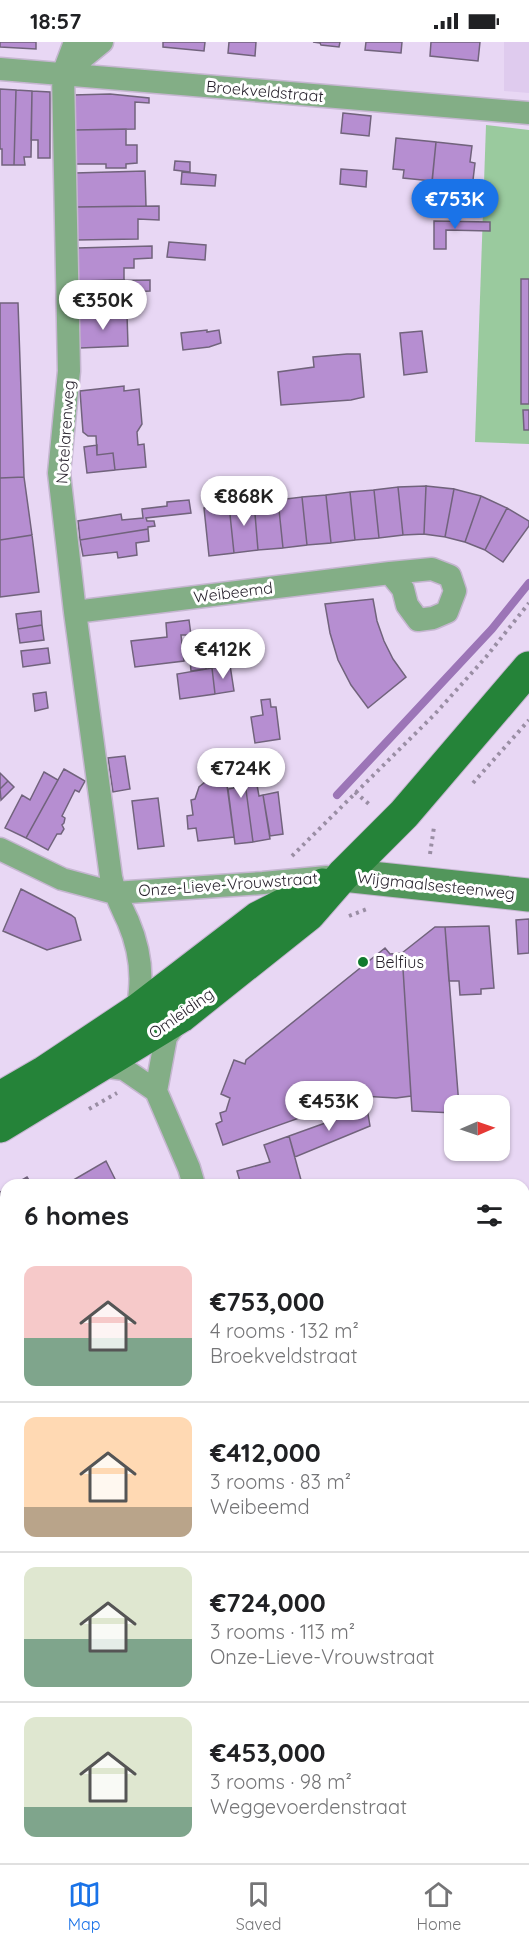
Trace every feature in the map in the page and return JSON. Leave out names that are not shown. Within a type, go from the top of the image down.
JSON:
[{"type":"main road","name":"Omleiding","points":[[0,1126],[181,1016],[309,914],[343,875],[404,814],[529,668]]},
{"type":"main road","name":"Omleiding","points":[[0,1098],[45,1072],[138,1010],[258,918],[343,875]]},
{"type":"street","name":"Notelarenweg","points":[[75,42],[63,74],[69,371],[59,473],[75,612],[114,892]]},
{"type":"street","points":[[63,74],[102,42]]},
{"type":"street","name":"Broekveldstraat","points":[[0,69],[529,113]]},
{"type":"street","name":"Weibeemd","points":[[75,612],[390,573]]},
{"type":"street","name":"Onze-Lieve-Vrouwstraat","points":[[0,849],[62,879],[114,892],[263,883],[343,875]]},
{"type":"street","name":"Wijgmaalsesteenweg","points":[[343,875],[529,895]]},
{"type":"street","name":"Onze-Lieve-Vrouwstraat","points":[[102,1066],[138,1010],[141,984],[139,957],[129,924],[114,892]]},
{"type":"street","points":[[156,1091],[166,1037],[181,1016]]},
{"type":"street","points":[[102,1066],[124,1069],[156,1091],[192,1179]]},
{"type":"path","points":[[290,857],[434,715],[486,657],[529,603]]},
{"type":"path","points":[[472,785],[529,720]]},
{"type":"path","points":[[423,885],[433,842],[433,829],[440,820]]},
{"type":"shaded area","points":[[504,42],[529,42],[529,93],[504,91]]},
{"type":"green space","points":[[486,125],[529,130],[529,444],[475,442]]},
{"type":"building","points":[[0,42],[36,42],[36,49],[0,47]]},
{"type":"building","points":[[163,42],[205,42],[204,51],[163,47]]},
{"type":"building","points":[[229,42],[256,42],[255,56],[228,53]]},
{"type":"building","points":[[313,42],[340,42],[339,47]]},
{"type":"building","points":[[366,42],[402,42],[401,53],[365,50]]},
{"type":"building","points":[[431,42],[480,42],[478,61],[430,56]]},
{"type":"building","points":[[0,89],[16,90],[14,165],[2,165]]},
{"type":"building","points":[[16,90],[32,91],[31,157],[24,157],[25,165],[14,165]]},
{"type":"building","points":[[32,91],[50,92],[50,158],[38,158],[38,140],[31,140]]},
{"type":"building","points":[[110,94],[149,98],[149,103],[135,102],[135,129],[75,130],[73,95]]},
{"type":"building","points":[[343,113],[371,116],[369,136],[341,133]]},
{"type":"building","points":[[126,129],[126,145],[137,145],[137,163],[126,164],[126,168],[106,168],[106,164],[75,164],[75,130]]},
{"type":"building","points":[[396,138],[436,142],[432,181],[403,178],[404,170],[393,169]]},
{"type":"building","points":[[436,142],[472,146],[470,162],[475,163],[473,180],[468,180],[467,186],[432,183]]},
{"type":"building","points":[[175,161],[190,162],[190,172],[174,170]]},
{"type":"building","points":[[341,169],[367,171],[366,187],[340,184]]},
{"type":"building","points":[[145,171],[146,206],[76,207],[75,173]]},
{"type":"building","points":[[182,172],[216,175],[215,186],[181,184]]},
{"type":"building","points":[[159,206],[159,220],[138,219],[138,239],[77,240],[76,207]]},
{"type":"building","points":[[434,221],[490,222],[490,231],[446,230],[446,249],[434,249]]},
{"type":"building","points":[[169,242],[206,245],[205,260],[167,257]]},
{"type":"building","points":[[152,246],[152,258],[134,259],[134,268],[124,268],[124,280],[78,281],[77,248]]},
{"type":"building","points":[[521,279],[529,279],[529,404],[521,404]]},
{"type":"building","points":[[150,280],[150,291],[126,292],[127,314],[79,316],[78,281]]},
{"type":"building","points":[[0,303],[18,303],[24,477],[0,478]]},
{"type":"building","points":[[127,314],[128,346],[80,348],[79,316]]},
{"type":"building","points":[[207,330],[207,332],[219,330],[221,343],[183,350],[181,333]]},
{"type":"building","points":[[422,331],[427,372],[404,375],[400,333]]},
{"type":"building","points":[[360,354],[364,397],[281,405],[278,372],[314,367],[313,357]]},
{"type":"building","points":[[124,386],[124,391],[139,389],[142,424],[137,432],[138,445],[144,444],[146,467],[115,470],[113,453],[97,455],[96,436],[88,436],[83,432],[80,391]]},
{"type":"building","points":[[523,410],[529,410],[529,430],[524,430]]},
{"type":"building","points":[[97,445],[97,455],[113,453],[115,470],[87,473],[84,447]]},
{"type":"building","points":[[24,477],[32,535],[0,540],[0,478]]},
{"type":"building","points":[[426,486],[424,534],[403,535],[398,487]]},
{"type":"building","points":[[426,486],[454,489],[445,537],[424,534]]},
{"type":"building","points":[[398,487],[403,535],[379,538],[374,490]]},
{"type":"building","points":[[454,489],[481,496],[465,542],[445,537]]},
{"type":"building","points":[[374,490],[379,538],[355,540],[350,492]]},
{"type":"building","points":[[350,492],[355,540],[331,543],[326,495]]},
{"type":"building","points":[[326,495],[331,543],[307,545],[302,497]]},
{"type":"building","points":[[481,496],[507,508],[485,550],[465,542]]},
{"type":"building","points":[[302,497],[307,545],[283,548],[278,500]]},
{"type":"building","points":[[189,500],[191,513],[146,518],[147,521],[154,521],[155,526],[148,527],[148,529],[80,540],[78,521],[121,514],[122,520],[143,518],[142,509],[167,506],[167,502]]},
{"type":"building","points":[[278,500],[283,548],[258,550],[254,502]]},
{"type":"building","points":[[254,502],[258,550],[234,553],[229,505]]},
{"type":"building","points":[[229,505],[234,553],[209,556],[204,508]]},
{"type":"building","points":[[507,508],[529,521],[529,526],[503,562],[485,550]]},
{"type":"building","points":[[148,529],[149,541],[136,543],[137,555],[118,558],[117,552],[83,556],[80,540]]},
{"type":"building","points":[[32,535],[39,592],[0,597],[0,540]]},
{"type":"building","points":[[373,599],[384,641],[406,677],[368,708],[351,685],[338,660],[325,604]]},
{"type":"building","points":[[41,611],[42,625],[18,629],[16,614]]},
{"type":"building","points":[[189,620],[191,635],[181,635],[184,661],[135,667],[131,641],[167,637],[166,623]]},
{"type":"building","points":[[42,625],[44,640],[20,643],[18,629]]},
{"type":"building","points":[[48,648],[50,663],[23,667],[21,651]]},
{"type":"building","points":[[204,657],[206,669],[191,671],[190,660]]},
{"type":"building","points":[[230,665],[234,691],[215,694],[212,668]]},
{"type":"building","points":[[212,668],[215,694],[180,699],[177,674]]},
{"type":"building","points":[[46,692],[48,708],[35,711],[33,694]]},
{"type":"building","points":[[270,699],[271,707],[276,707],[280,739],[255,743],[251,717],[263,715],[261,700]]},
{"type":"building","points":[[125,756],[130,789],[113,792],[108,758]]},
{"type":"building","points":[[253,757],[255,774],[244,775],[253,842],[235,844],[228,789],[234,788],[229,759]]},
{"type":"building","points":[[64,769],[85,781],[79,792],[75,790],[62,816],[65,818],[62,825],[64,829],[61,834],[57,834],[48,850],[26,838]]},
{"type":"building","points":[[225,771],[234,837],[198,841],[196,828],[188,829],[187,816],[193,815],[191,800],[195,799],[199,787],[205,782],[215,781],[215,773]]},
{"type":"building","points":[[44,772],[58,780],[26,838],[5,828],[22,795],[30,800]]},
{"type":"building","points":[[0,773],[8,781],[0,789]]},
{"type":"building","points":[[255,774],[259,796],[263,795],[270,839],[253,842],[244,775]]},
{"type":"building","points":[[8,781],[14,787],[1,800],[0,789]]},
{"type":"building","points":[[278,792],[283,834],[270,836],[263,795]]},
{"type":"building","points":[[158,798],[164,846],[138,849],[132,801]]},
{"type":"building","points":[[21,889],[75,918],[81,940],[47,950],[3,931]]},
{"type":"building","points":[[529,919],[529,953],[518,954],[516,920]]},
{"type":"building","points":[[489,926],[494,988],[481,989],[481,994],[460,995],[459,981],[449,981],[445,927]]},
{"type":"building","points":[[435,927],[445,927],[458,1095],[444,1095],[444,1113],[412,1111],[402,953]]},
{"type":"building","points":[[385,948],[390,954],[402,953],[411,1096],[396,1098],[361,1096],[223,1145],[216,1124],[222,1121],[220,1113],[226,1111],[230,1098],[221,1094],[234,1060],[245,1064],[246,1060]]},
{"type":"building","points":[[367,1108],[370,1126],[295,1157],[289,1136]]},
{"type":"building","points":[[289,1136],[301,1179],[239,1179],[237,1171],[270,1162],[264,1145]]},
{"type":"building","points":[[106,1161],[115,1179],[75,1179]]},
{"type":"waterway","points":[[337,795],[492,629],[529,583]]},
{"type":"place","name":"Belfius","points":[[363,962]]}]
